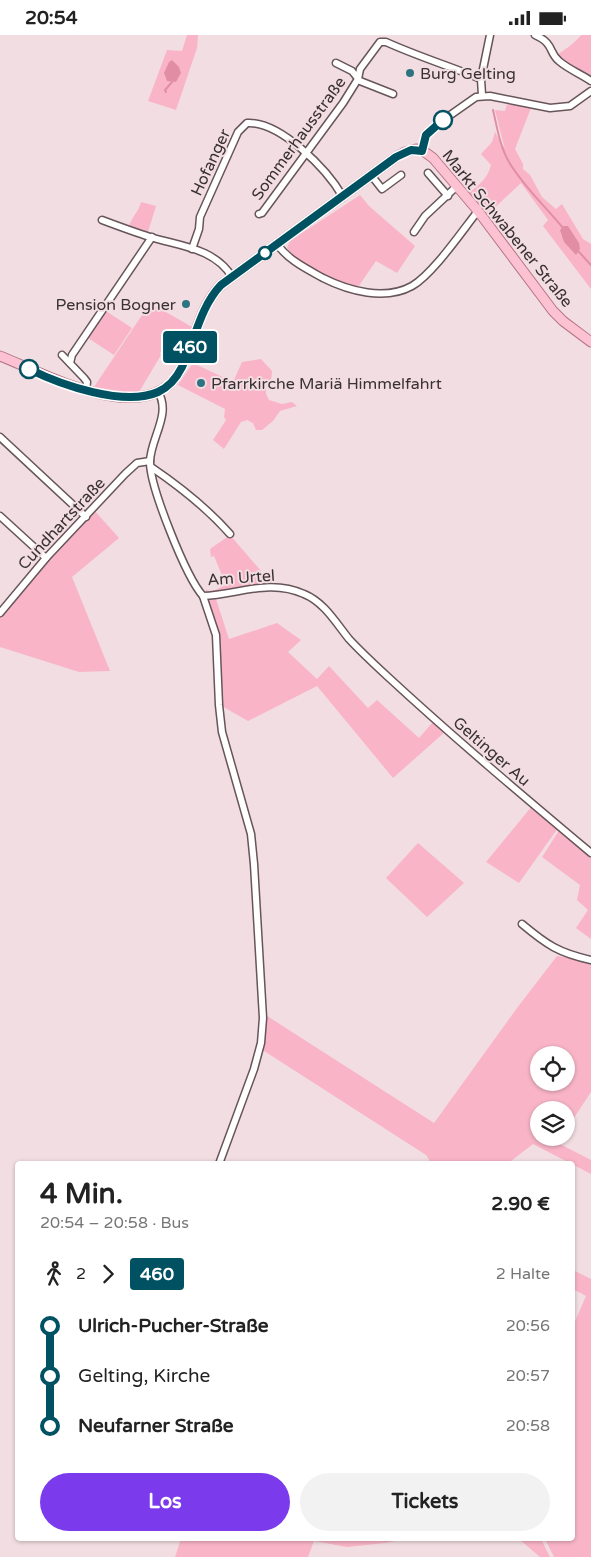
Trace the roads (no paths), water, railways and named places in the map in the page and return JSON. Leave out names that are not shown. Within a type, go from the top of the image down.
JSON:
[{"type":"main road","name":"Markt Schwabener Straße","points":[[0,356],[53,379],[86,390],[128,397],[144,396],[158,392],[178,375],[208,303],[217,289],[372,175],[405,152],[416,149],[434,158],[478,211],[553,311],[591,342]]},
{"type":"street","points":[[482,95],[481,79],[490,35]]},
{"type":"street","points":[[535,35],[550,44],[555,56],[560,61],[591,81]]},
{"type":"street","name":"Sommerhausstraße","points":[[259,214],[262,213],[306,154],[358,79],[360,69],[380,42],[386,41],[481,79]]},
{"type":"street","points":[[336,63],[352,71],[358,79],[394,94]]},
{"type":"street","points":[[422,151],[426,135],[470,100],[482,95],[550,108],[570,106],[591,91]]},
{"type":"street","name":"Hofanger","points":[[192,249],[199,229],[200,217],[233,143],[242,126],[247,123],[279,131],[325,172],[343,197]]},
{"type":"street","points":[[428,173],[448,196]]},
{"type":"street","points":[[372,175],[382,189],[401,175]]},
{"type":"street","points":[[414,232],[425,216],[457,186]]},
{"type":"street","points":[[277,244],[284,253],[298,263],[330,281],[352,290],[367,293],[390,293],[404,290],[420,280],[478,211]]},
{"type":"street","points":[[102,220],[152,237],[172,241],[213,257],[226,266],[232,277]]},
{"type":"street","points":[[70,363],[72,355],[152,237]]},
{"type":"street","points":[[62,355],[87,382],[86,390]]},
{"type":"street","name":"Am Urtel","points":[[158,392],[163,403],[150,464],[156,492],[166,522],[203,596],[263,587],[287,588],[302,593],[321,606],[377,667]]},
{"type":"street","points":[[0,437],[86,517]]},
{"type":"street","name":"Cundhartstraße","points":[[0,613],[46,558],[137,463],[150,464]]},
{"type":"street","points":[[150,464],[203,507],[230,534]]},
{"type":"street","points":[[0,516],[46,558]]},
{"type":"street","points":[[203,596],[216,635],[222,732],[251,834],[263,1018],[261,1043],[254,1069],[221,1161]]},
{"type":"street","points":[[0,601],[8,604]]},
{"type":"street","name":"Geltinger Au","points":[[377,667],[512,787],[591,853]]},
{"type":"street","points":[[522,925],[558,951],[591,959]]},
{"type":"waterway","points":[[166,92],[165,90],[172,82]]},
{"type":"waterway","points":[[493,110],[501,143],[509,162],[527,188],[563,228]]},
{"type":"waterway","points":[[579,252],[591,265]]},
{"type":"place","name":"Burg Gelting","points":[[410,73]]},
{"type":"place","name":"Pension Bogner","points":[[186,304]]},
{"type":"place","name":"Pfarrkirche Mariä Himmelfahrt","points":[[201,383]]}]
